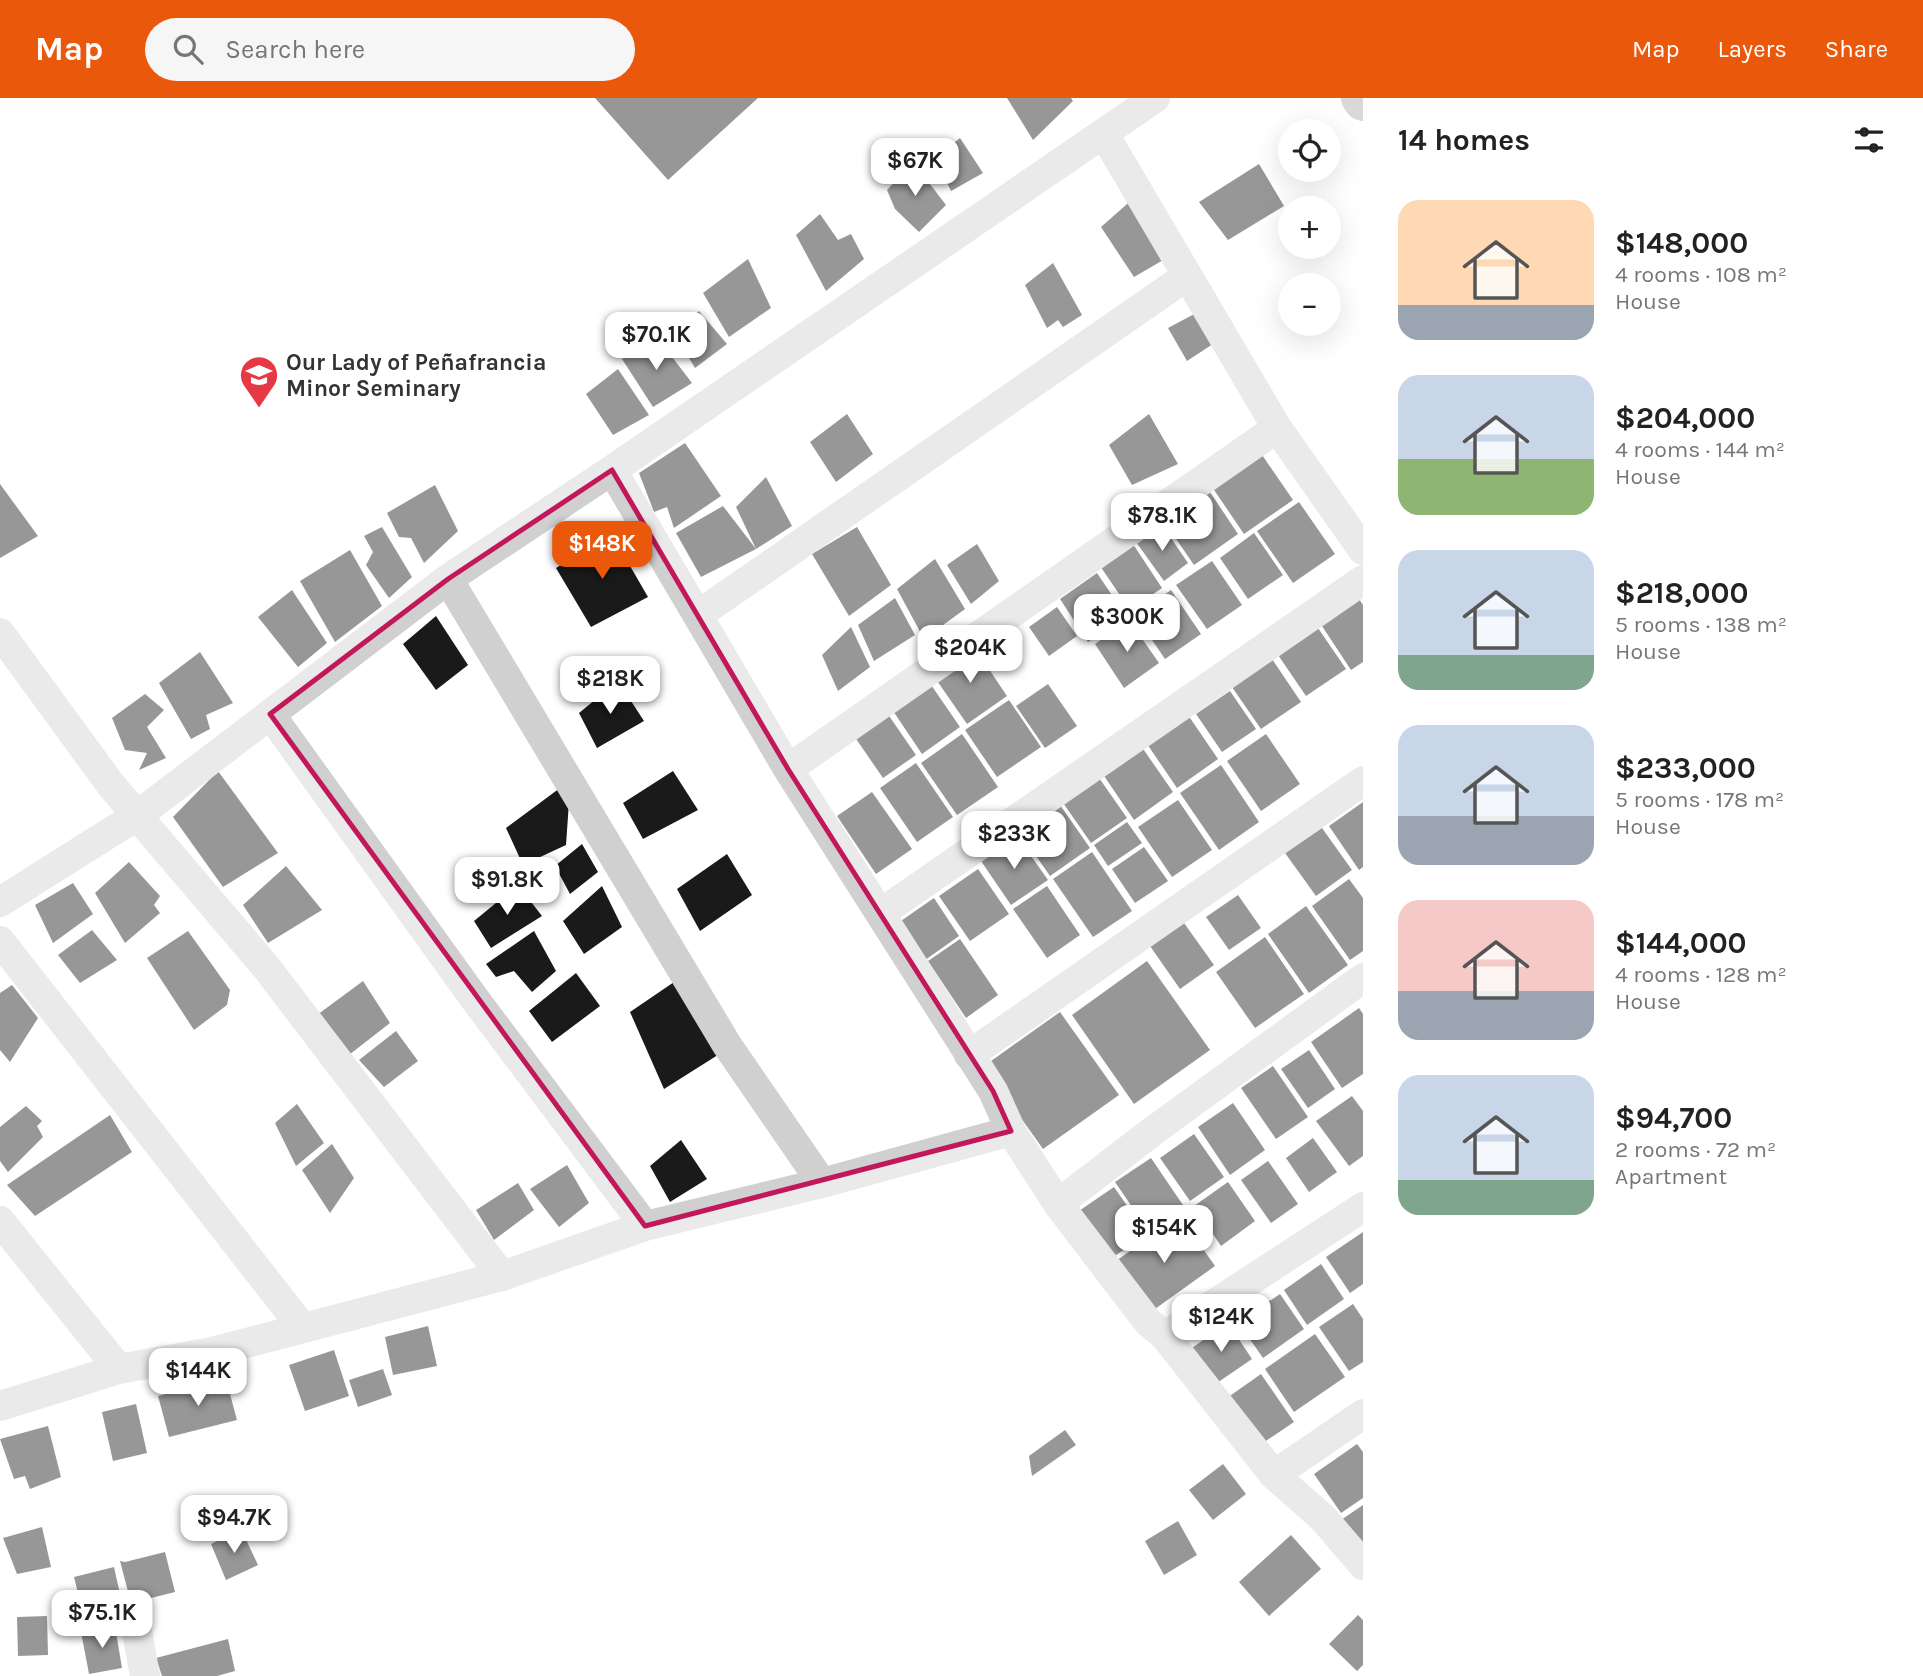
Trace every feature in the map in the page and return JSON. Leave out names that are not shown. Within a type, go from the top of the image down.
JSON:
[{"type":"street","points":[[0,902],[138,815],[448,579],[1155,98]]},
{"type":"street","points":[[1104,134],[1277,428],[1363,550]]},
{"type":"street","points":[[698,615],[1187,276]]},
{"type":"street","points":[[788,769],[1277,428]]},
{"type":"street","points":[[611,470],[788,769],[993,1091],[1011,1131],[1058,1204],[1148,1322],[1165,1336],[1274,1475],[1323,1518],[1363,1565]]},
{"type":"street","points":[[448,579],[727,1045],[822,1183]]},
{"type":"street","points":[[881,913],[1363,580]]},
{"type":"street","points":[[3,644],[111,785],[266,967],[502,1276]]},
{"type":"street","points":[[270,714],[474,998],[645,1226]]},
{"type":"street","points":[[969,1055],[1363,781]]},
{"type":"street","points":[[0,941],[302,1327]]},
{"type":"street","points":[[1058,1204],[1153,1130],[1363,978]]},
{"type":"street","points":[[0,1406],[118,1369],[212,1352],[502,1276],[645,1226],[822,1183],[1011,1131]]},
{"type":"street","points":[[1165,1336],[1363,1207]]},
{"type":"street","points":[[0,1221],[118,1369]]},
{"type":"street","points":[[1274,1475],[1363,1414]]},
{"type":"street","points":[[134,1615],[145,1676]]},
{"type":"highlighted area","points":[[612,470],[788,769],[993,1091],[1011,1131],[645,1226],[270,714],[448,579]]},
{"type":"building","points":[[595,98],[758,98],[668,180]]},
{"type":"building","points":[[1007,98],[1071,98],[1073,101],[1033,140]]},
{"type":"building","points":[[960,138],[983,173],[951,191],[935,158]]},
{"type":"building","points":[[913,162],[946,205],[919,232],[895,209],[887,190]]},
{"type":"building","points":[[1259,164],[1278,196],[1278,210],[1228,240],[1199,202]]},
{"type":"building","points":[[1135,197],[1165,259],[1134,277],[1101,227]]},
{"type":"building","points":[[820,214],[838,240],[851,234],[864,259],[826,291],[796,235]]},
{"type":"building","points":[[748,259],[771,308],[729,337],[703,293]]},
{"type":"building","points":[[1053,263],[1082,315],[1063,327],[1058,320],[1047,328],[1025,285]]},
{"type":"building","points":[[699,311],[727,344],[695,368],[674,333]]},
{"type":"building","points":[[1198,312],[1216,342],[1187,361],[1168,328]]},
{"type":"building","points":[[656,336],[692,383],[653,407],[622,359]]},
{"type":"building","points":[[618,369],[649,415],[613,435],[586,394]]},
{"type":"building","points":[[847,414],[873,454],[836,482],[810,442]]},
{"type":"building","points":[[1149,414],[1178,464],[1132,485],[1109,445]]},
{"type":"building","points":[[685,443],[721,496],[674,528],[667,507],[654,512],[639,473]]},
{"type":"building","points":[[1258,449],[1293,500],[1244,534],[1210,484]]},
{"type":"building","points":[[766,477],[792,526],[756,549],[736,507]]},
{"type":"building","points":[[0,484],[38,536],[0,558]]},
{"type":"building","points":[[435,485],[458,531],[424,563],[411,538],[399,537],[387,513]]},
{"type":"building","points":[[1208,489],[1238,534],[1194,565],[1163,520]]},
{"type":"building","points":[[1299,502],[1335,554],[1293,583],[1257,531]]},
{"type":"building","points":[[723,506],[756,549],[701,577],[676,533]]},
{"type":"building","points":[[1162,525],[1188,563],[1164,581],[1136,542]]},
{"type":"building","points":[[382,527],[412,577],[389,598],[366,565],[373,552],[364,536]]},
{"type":"building","points":[[857,527],[891,585],[849,616],[812,554]]},
{"type":"building","points":[[611,533],[648,597],[591,627],[556,568]]},
{"type":"building","points":[[1254,533],[1283,575],[1248,599],[1220,558]]},
{"type":"building","points":[[1129,538],[1162,588],[1130,610],[1096,560]]},
{"type":"building","points":[[977,544],[999,581],[971,604],[947,565]]},
{"type":"building","points":[[350,550],[382,606],[335,642],[300,581]]},
{"type":"building","points":[[935,559],[965,609],[924,639],[897,589]]},
{"type":"building","points":[[1212,561],[1242,605],[1207,629],[1176,585]]},
{"type":"building","points":[[1097,573],[1126,616],[1088,642],[1060,599]]},
{"type":"building","points":[[292,590],[327,643],[298,667],[258,617]]},
{"type":"building","points":[[1171,590],[1201,634],[1165,659],[1135,615]]},
{"type":"building","points":[[1356,594],[1363,605],[1363,662],[1351,670],[1318,620]]},
{"type":"building","points":[[895,598],[915,635],[874,661],[858,625]]},
{"type":"building","points":[[1057,607],[1077,636],[1049,656],[1029,627]]},
{"type":"building","points":[[436,616],[468,665],[436,690],[403,644]]},
{"type":"building","points":[[1129,620],[1159,663],[1124,688],[1095,644]]},
{"type":"building","points":[[1316,625],[1346,669],[1306,696],[1276,652]]},
{"type":"building","points":[[851,627],[870,667],[838,691],[822,655]]},
{"type":"building","points":[[974,647],[1007,696],[967,724],[933,675]]},
{"type":"building","points":[[200,652],[233,703],[206,715],[210,729],[191,739],[159,683]]},
{"type":"building","points":[[1272,659],[1301,702],[1261,729],[1232,687]]},
{"type":"building","points":[[927,679],[960,727],[922,754],[889,705]]},
{"type":"building","points":[[618,681],[644,721],[597,748],[579,713]]},
{"type":"building","points":[[1048,684],[1077,726],[1045,748],[1016,706]]},
{"type":"building","points":[[1230,691],[1256,729],[1222,752],[1196,714]]},
{"type":"building","points":[[145,694],[164,710],[147,727],[166,758],[139,770],[147,753],[125,750],[112,718]]},
{"type":"building","points":[[1009,700],[1041,747],[997,777],[965,730]]},
{"type":"building","points":[[885,710],[916,755],[883,778],[852,733]]},
{"type":"building","points":[[1186,712],[1218,759],[1177,788],[1145,741]]},
{"type":"building","points":[[962,734],[998,787],[957,815],[921,763]]},
{"type":"building","points":[[1266,734],[1300,784],[1261,811],[1227,761]]},
{"type":"building","points":[[1139,743],[1173,792],[1134,820],[1100,770]]},
{"type":"building","points":[[916,763],[953,817],[917,842],[880,788]]},
{"type":"building","points":[[1221,765],[1259,822],[1219,850],[1180,793]]},
{"type":"building","points":[[218,771],[278,853],[223,887],[173,817]]},
{"type":"building","points":[[673,771],[698,810],[643,839],[623,803]]},
{"type":"building","points":[[1097,775],[1127,818],[1091,843],[1061,800]]},
{"type":"building","points":[[560,788],[569,802],[566,845],[523,865],[506,828]]},
{"type":"building","points":[[872,792],[912,849],[876,874],[837,816]]},
{"type":"building","points":[[1178,800],[1212,850],[1172,877],[1138,827]]},
{"type":"building","points":[[1058,802],[1090,848],[1050,876],[1018,830]]},
{"type":"building","points":[[1363,802],[1363,867],[1359,870],[1329,826]]},
{"type":"building","points":[[1127,822],[1142,843],[1108,866],[1094,845]]},
{"type":"building","points":[[1322,828],[1352,870],[1316,896],[1285,853]]},
{"type":"building","points":[[1017,836],[1048,880],[1011,905],[981,861]]},
{"type":"building","points":[[582,844],[598,872],[570,894],[555,866]]},
{"type":"building","points":[[1144,847],[1168,881],[1135,903],[1112,869]]},
{"type":"building","points":[[1092,852],[1132,911],[1093,937],[1053,879]]},
{"type":"building","points":[[727,854],[752,895],[700,931],[677,889]]},
{"type":"building","points":[[129,862],[160,896],[154,905],[160,913],[125,943],[95,893]]},
{"type":"building","points":[[286,866],[322,910],[268,943],[243,905]]},
{"type":"building","points":[[978,869],[1009,914],[970,941],[939,896]]},
{"type":"building","points":[[1349,879],[1363,898],[1363,951],[1350,960],[1312,906]]},
{"type":"building","points":[[73,883],[93,914],[53,943],[35,905]]},
{"type":"building","points":[[518,885],[542,916],[491,948],[474,921]]},
{"type":"building","points":[[602,886],[622,927],[584,954],[563,921]]},
{"type":"building","points":[[1047,886],[1080,935],[1047,958],[1013,909]]},
{"type":"building","points":[[1238,895],[1261,928],[1229,950],[1206,917]]},
{"type":"building","points":[[934,898],[959,936],[921,963],[895,925]]},
{"type":"building","points":[[1306,906],[1348,965],[1309,993],[1268,934]]},
{"type":"building","points":[[1184,923],[1214,965],[1180,989],[1150,946]]},
{"type":"building","points":[[92,930],[117,960],[80,983],[58,955]]},
{"type":"building","points":[[188,931],[230,990],[227,1005],[194,1030],[147,958]]},
{"type":"building","points":[[534,931],[556,971],[532,992],[514,971],[496,977],[486,964]]},
{"type":"building","points":[[1265,937],[1304,994],[1255,1028],[1216,972]]},
{"type":"building","points":[[960,939],[998,995],[966,1018],[928,961]]},
{"type":"building","points":[[1147,961],[1210,1050],[1134,1104],[1072,1015]]},
{"type":"building","points":[[576,973],[600,1006],[552,1042],[529,1011]]},
{"type":"building","points":[[677,980],[721,1053],[664,1089],[630,1012]]},
{"type":"building","points":[[363,981],[390,1023],[345,1058],[317,1015]]},
{"type":"building","points":[[12,985],[38,1018],[10,1062],[0,1050],[0,993]]},
{"type":"building","points":[[1359,1008],[1363,1014],[1363,1074],[1342,1088],[1311,1042]]},
{"type":"building","points":[[1060,1012],[1119,1095],[1043,1149],[984,1066]]},
{"type":"building","points":[[396,1031],[418,1061],[384,1087],[359,1060]]},
{"type":"building","points":[[1309,1050],[1335,1089],[1308,1108],[1281,1069]]},
{"type":"building","points":[[1273,1066],[1308,1117],[1276,1139],[1241,1088]]},
{"type":"building","points":[[1352,1096],[1363,1111],[1363,1156],[1349,1166],[1316,1121]]},
{"type":"building","points":[[1233,1103],[1265,1150],[1230,1175],[1198,1127]]},
{"type":"building","points":[[297,1104],[324,1143],[296,1166],[275,1123]]},
{"type":"building","points":[[26,1106],[42,1121],[37,1126],[43,1137],[8,1172],[0,1161],[0,1127]]},
{"type":"building","points":[[110,1115],[132,1152],[35,1216],[7,1185]]},
{"type":"building","points":[[1194,1134],[1224,1177],[1190,1201],[1160,1158]]},
{"type":"building","points":[[1313,1138],[1337,1172],[1309,1192],[1286,1158]]},
{"type":"building","points":[[681,1140],[707,1179],[670,1202],[650,1166]]},
{"type":"building","points":[[332,1144],[354,1178],[330,1213],[302,1170]]},
{"type":"building","points":[[1151,1158],[1185,1208],[1150,1233],[1115,1182]]},
{"type":"building","points":[[1268,1161],[1298,1204],[1271,1223],[1241,1180]]},
{"type":"building","points":[[567,1165],[589,1203],[559,1227],[530,1189]]},
{"type":"building","points":[[1228,1182],[1255,1221],[1221,1246],[1194,1206]]},
{"type":"building","points":[[518,1183],[534,1210],[494,1240],[476,1210]]},
{"type":"building","points":[[1114,1187],[1147,1234],[1106,1262],[1073,1215]]},
{"type":"building","points":[[1180,1216],[1215,1266],[1148,1314],[1113,1263]]},
{"type":"building","points":[[1363,1232],[1363,1284],[1350,1293],[1326,1257]]},
{"type":"building","points":[[1321,1264],[1344,1299],[1307,1325],[1284,1290]]},
{"type":"building","points":[[1280,1294],[1304,1329],[1263,1358],[1238,1322]]},
{"type":"building","points":[[1353,1304],[1363,1319],[1363,1362],[1349,1371],[1319,1327]]},
{"type":"building","points":[[1228,1323],[1252,1359],[1214,1385],[1189,1350]]},
{"type":"building","points":[[428,1326],[437,1366],[393,1375],[385,1337]]},
{"type":"building","points":[[1315,1334],[1345,1377],[1294,1412],[1265,1369]]},
{"type":"building","points":[[334,1350],[349,1396],[305,1411],[289,1365]]},
{"type":"building","points":[[383,1369],[392,1395],[358,1407],[349,1380]]},
{"type":"building","points":[[1261,1374],[1294,1422],[1257,1447],[1224,1400]]},
{"type":"building","points":[[226,1379],[237,1420],[169,1437],[158,1396]]},
{"type":"building","points":[[136,1404],[147,1453],[113,1461],[102,1412]]},
{"type":"building","points":[[48,1426],[61,1477],[30,1489],[25,1476],[14,1479],[0,1439]]},
{"type":"building","points":[[1065,1430],[1076,1445],[1032,1476],[1029,1456]]},
{"type":"building","points":[[1357,1444],[1363,1452],[1363,1498],[1341,1513],[1314,1474]]},
{"type":"building","points":[[1223,1464],[1246,1494],[1213,1520],[1189,1490]]},
{"type":"building","points":[[1363,1505],[1363,1552],[1341,1520]]},
{"type":"building","points":[[1178,1521],[1197,1555],[1164,1575],[1145,1541]]},
{"type":"building","points":[[42,1527],[51,1567],[17,1574],[3,1538]]},
{"type":"building","points":[[241,1529],[258,1565],[226,1580],[211,1544]]},
{"type":"building","points":[[1291,1535],[1321,1569],[1269,1616],[1239,1582]]},
{"type":"building","points":[[165,1552],[175,1592],[131,1603],[120,1561]]},
{"type":"building","points":[[114,1567],[122,1603],[83,1613],[74,1577]]},
{"type":"building","points":[[1358,1615],[1363,1620],[1363,1665],[1357,1671],[1329,1644]]},
{"type":"building","points":[[47,1616],[48,1655],[18,1656],[17,1617]]},
{"type":"building","points":[[115,1626],[122,1668],[89,1674],[81,1632]]},
{"type":"building","points":[[228,1639],[235,1671],[217,1676],[162,1676],[156,1658]]},
{"type":"place","name":"Our Lady of Peñafrancia Minor Seminary","points":[[259,409]]}]
